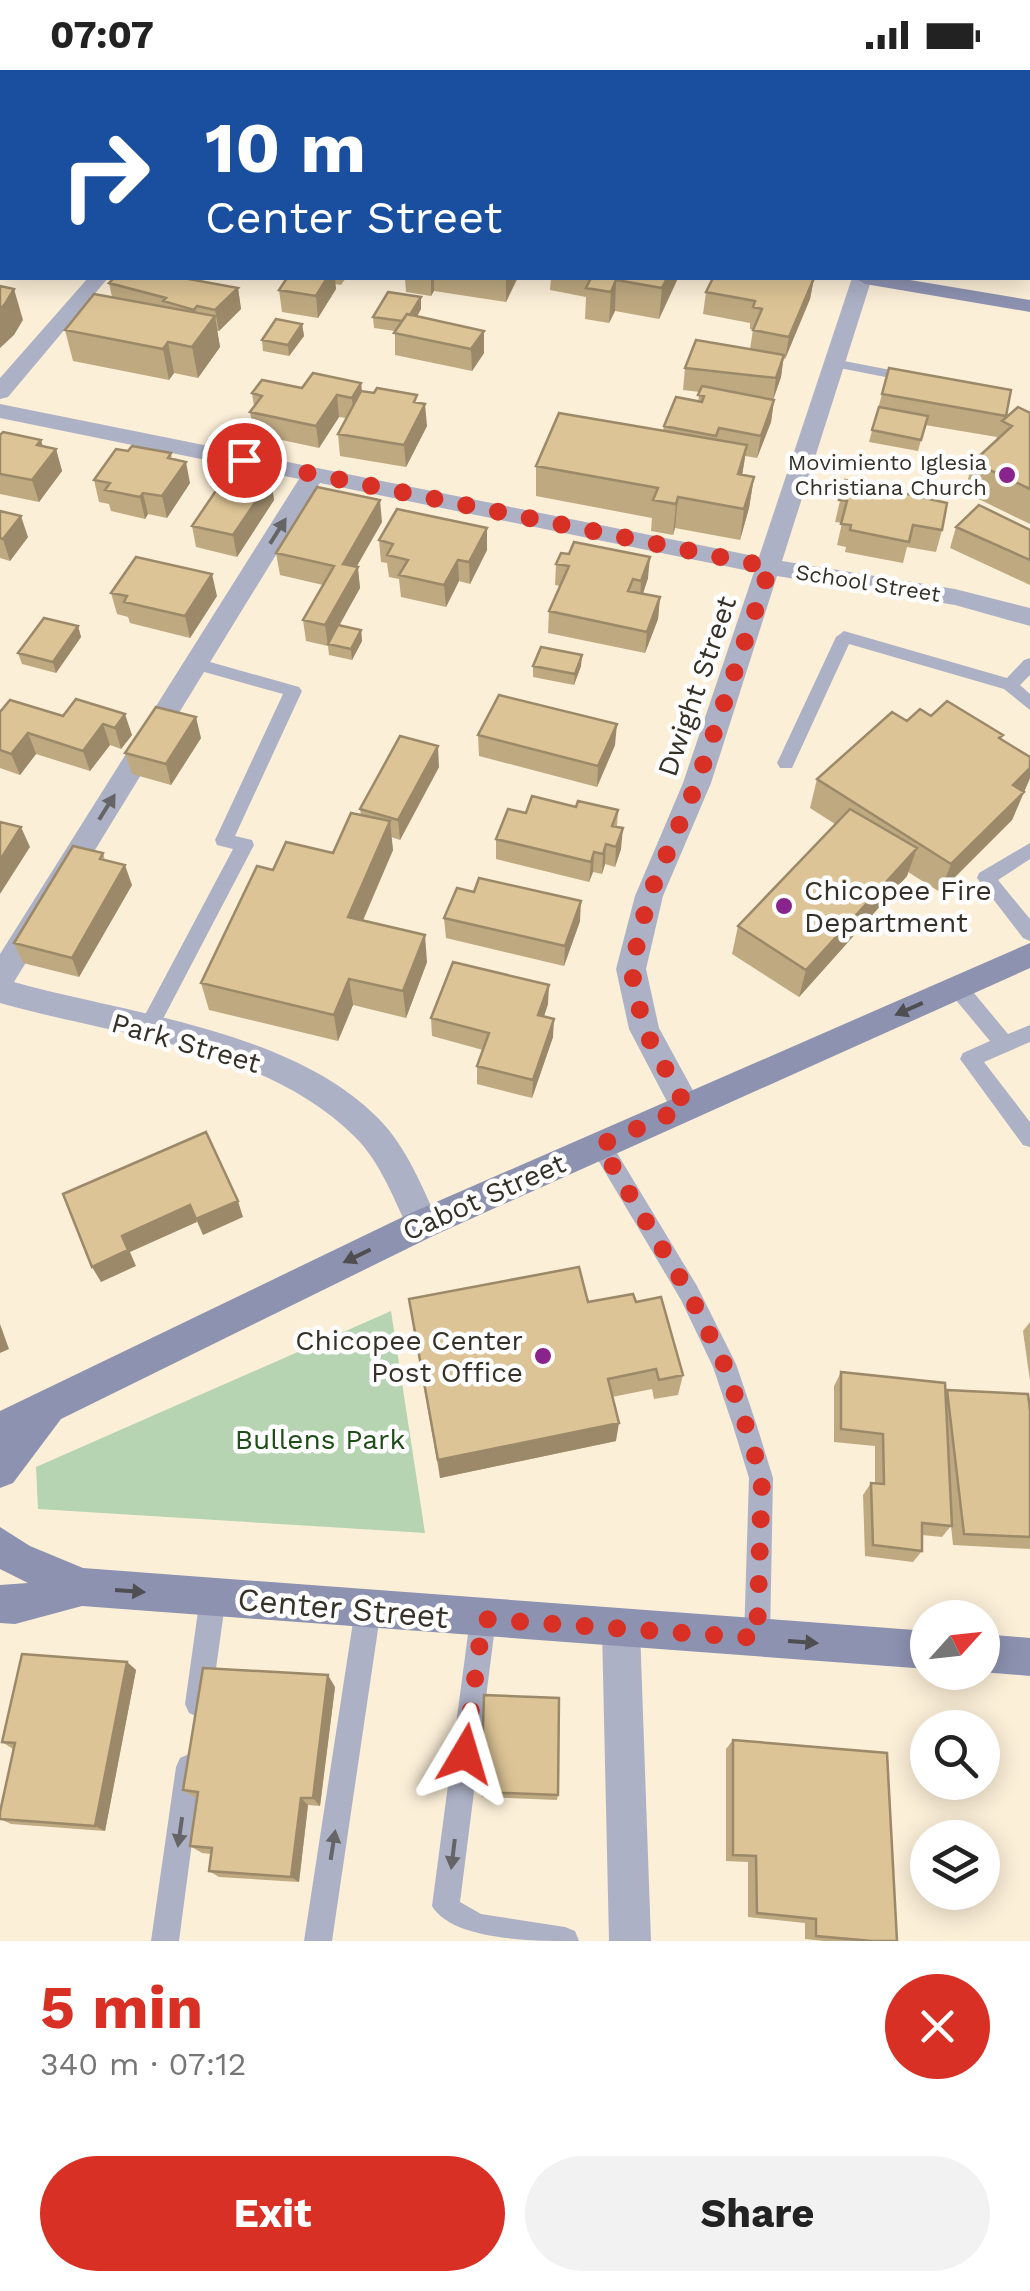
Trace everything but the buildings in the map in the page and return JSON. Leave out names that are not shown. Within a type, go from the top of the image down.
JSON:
[{"type":"main road","points":[[875,280],[1030,306]]},
{"type":"main road","name":"Cabot Street","points":[[0,1430],[423,1224],[1030,956]]},
{"type":"main road","points":[[0,1470],[50,1407]]},
{"type":"main road","points":[[0,1546],[17,1559],[82,1587]]},
{"type":"main road","name":"Center Street","points":[[0,1604],[15,1605],[82,1587],[910,1649]]},
{"type":"main road","points":[[1000,1655],[1030,1656]]},
{"type":"street","points":[[0,392],[96,280]]},
{"type":"street","name":"Dwight Street","points":[[686,1107],[644,1029],[631,969],[649,896],[697,783],[862,280]]},
{"type":"street","name":"School Street","points":[[0,411],[770,567],[954,597],[1030,617]]},
{"type":"street","points":[[0,979],[314,474]]},
{"type":"street","name":"Park Street","points":[[0,991],[259,1060],[332,1098],[367,1128],[423,1224]]},
{"type":"street","points":[[621,1629],[630,1941]]},
{"type":"lane","points":[[834,363],[931,382]]},
{"type":"lane","points":[[786,763],[844,637],[1010,685],[1030,704]]},
{"type":"lane","points":[[147,1030],[246,845],[224,840],[293,691],[196,664]]},
{"type":"lane","points":[[1010,685],[1030,664]]},
{"type":"lane","points":[[1030,850],[986,878],[1030,932]]},
{"type":"lane","points":[[957,987],[1004,1044]]},
{"type":"lane","points":[[1030,1033],[970,1059],[1030,1138]]},
{"type":"lane","points":[[600,1145],[689,1293],[724,1364],[746,1426],[762,1478],[757,1638]]},
{"type":"lane","points":[[165,1941],[213,1597]]},
{"type":"lane","points":[[318,1941],[368,1610]]},
{"type":"lane","points":[[483,1619],[446,1906],[451,1918],[467,1926],[565,1941]]},
{"type":"green space","name":"Bullens Park","points":[[391,1311],[425,1533],[38,1509],[36,1467]]},
{"type":"place","name":"Movimiento Iglesia Christiana Church","points":[[1007,475]]},
{"type":"place","name":"Chicopee Fire Department","points":[[784,906]]},
{"type":"place","name":"Chicopee Center Post Office","points":[[543,1356]]},
{"type":"route","points":[[244,460],[770,567],[697,783],[649,896],[631,969],[644,1029],[686,1107],[600,1145],[689,1293],[724,1364],[746,1426],[762,1478],[757,1638],[483,1619],[465,1754]]}]
